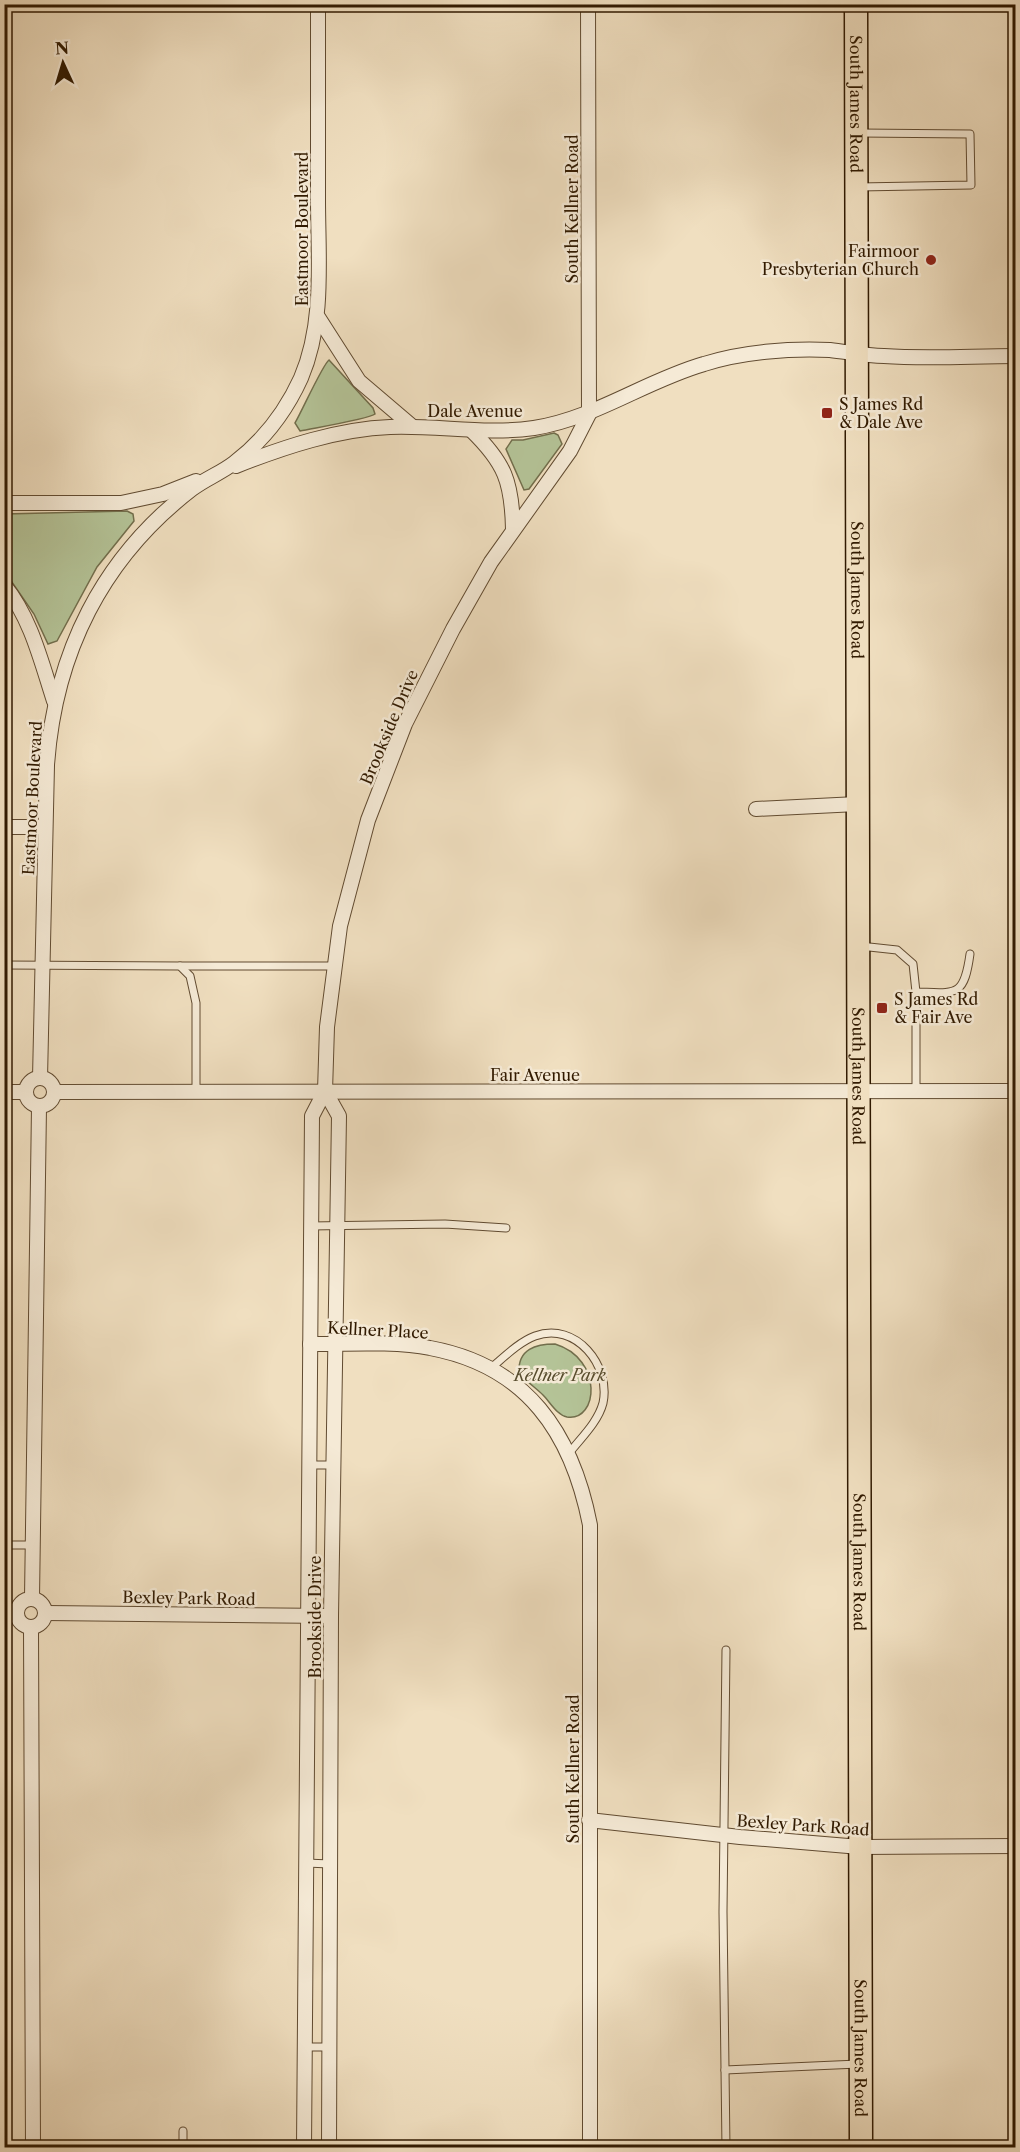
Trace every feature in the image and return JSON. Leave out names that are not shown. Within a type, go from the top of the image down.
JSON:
[{"type":"main road","name":"South James Road","points":[[856,4],[857,804],[861,1091],[861,2148]]},
{"type":"street","name":"Eastmoor Boulevard","points":[[40,1078],[45,827],[49,733],[55,702],[70,647],[97,595],[131,549],[160,517],[193,488],[220,472],[261,440],[289,400],[301,377],[318,317],[318,4]]},
{"type":"street","name":"South Kellner Road","points":[[588,4],[589,414]]},
{"type":"street","points":[[318,317],[359,381],[413,427]]},
{"type":"street","name":"Dale Avenue","points":[[4,503],[121,503],[163,494],[268,453],[352,431],[413,427],[471,430],[535,428],[589,414],[651,384],[704,363],[784,352],[827,350],[883,356],[1016,356]]},
{"type":"street","name":"Brookside Drive","points":[[304,2148],[312,1116],[325,1091],[327,1027],[340,926],[368,820],[405,724],[453,629],[513,529],[570,452],[589,414]]},
{"type":"street","points":[[471,430],[493,452],[504,470],[512,495],[513,529]]},
{"type":"street","points":[[4,585],[24,615],[55,702]]},
{"type":"street","points":[[756,809],[857,804]]},
{"type":"street","points":[[4,827],[45,827]]},
{"type":"street","points":[[40,1078],[50,1082],[54,1092],[50,1102],[39,1107],[29,1102],[25,1092],[30,1082],[40,1078]]},
{"type":"street","name":"Brookside Drive","points":[[325,1091],[339,1116],[331,1616],[329,2148]]},
{"type":"street","name":"Fair Avenue","points":[[54,1092],[1016,1091]]},
{"type":"street","points":[[4,1092],[25,1092]]},
{"type":"street","points":[[32,1598],[39,1107]]},
{"type":"street","name":"Kellner Place","points":[[310,1344],[428,1347],[491,1368],[536,1404]]},
{"type":"street","name":"South Kellner Road","points":[[536,1404],[557,1430],[570,1452],[579,1477],[590,1525],[590,2148]]},
{"type":"street","points":[[32,1598],[41,1603],[46,1613],[41,1623],[31,1627],[21,1623],[11,1614],[21,1603],[32,1598]]},
{"type":"street","name":"Bexley Park Road","points":[[46,1613],[331,1616]]},
{"type":"street","points":[[31,1627],[33,2148]]},
{"type":"street","name":"Bexley Park Road","points":[[589,1820],[860,1847],[1016,1846]]},
{"type":"lane","points":[[856,133],[970,134],[971,185],[856,187]]},
{"type":"lane","points":[[858,945],[897,950],[913,964],[916,992],[916,1092]]},
{"type":"lane","points":[[916,992],[953,992],[962,986],[970,954]]},
{"type":"lane","points":[[4,965],[335,966]]},
{"type":"lane","points":[[180,966],[190,976],[196,1003],[196,1092]]},
{"type":"lane","points":[[310,1226],[445,1224],[506,1228]]},
{"type":"lane","points":[[491,1368],[536,1335],[563,1335],[584,1345],[601,1367],[604,1377],[603,1397],[596,1419],[570,1452]]},
{"type":"lane","points":[[309,1465],[333,1466]]},
{"type":"lane","points":[[4,1545],[33,1545]]},
{"type":"lane","points":[[726,1650],[724,1835],[726,2148]]},
{"type":"lane","points":[[306,1863],[330,1864]]},
{"type":"lane","points":[[305,2047],[329,2046]]},
{"type":"lane","points":[[725,2070],[861,2064]]},
{"type":"lane","points":[[183,2131],[183,2148]]},
{"type":"green space","points":[[329,360],[373,408],[375,414],[300,431],[295,423]]},
{"type":"green space","points":[[554,433],[558,435],[562,444],[529,489],[524,490],[506,449],[512,440],[523,440]]},
{"type":"green space","points":[[127,511],[133,514],[134,521],[97,567],[57,641],[48,644],[34,614],[5,572],[5,514]]},
{"type":"green space","name":"Kellner Park","points":[[555,1344],[571,1352],[582,1362],[589,1375],[590,1400],[585,1410],[577,1416],[567,1417],[560,1414],[519,1372],[519,1364],[530,1349]]},
{"type":"place","name":"Fairmoor Presbyterian Church","points":[[931,260]]},
{"type":"place","name":"S James Rd & Dale Ave","points":[[827,413]]},
{"type":"place","name":"S James Rd & Fair Ave","points":[[882,1008]]}]
